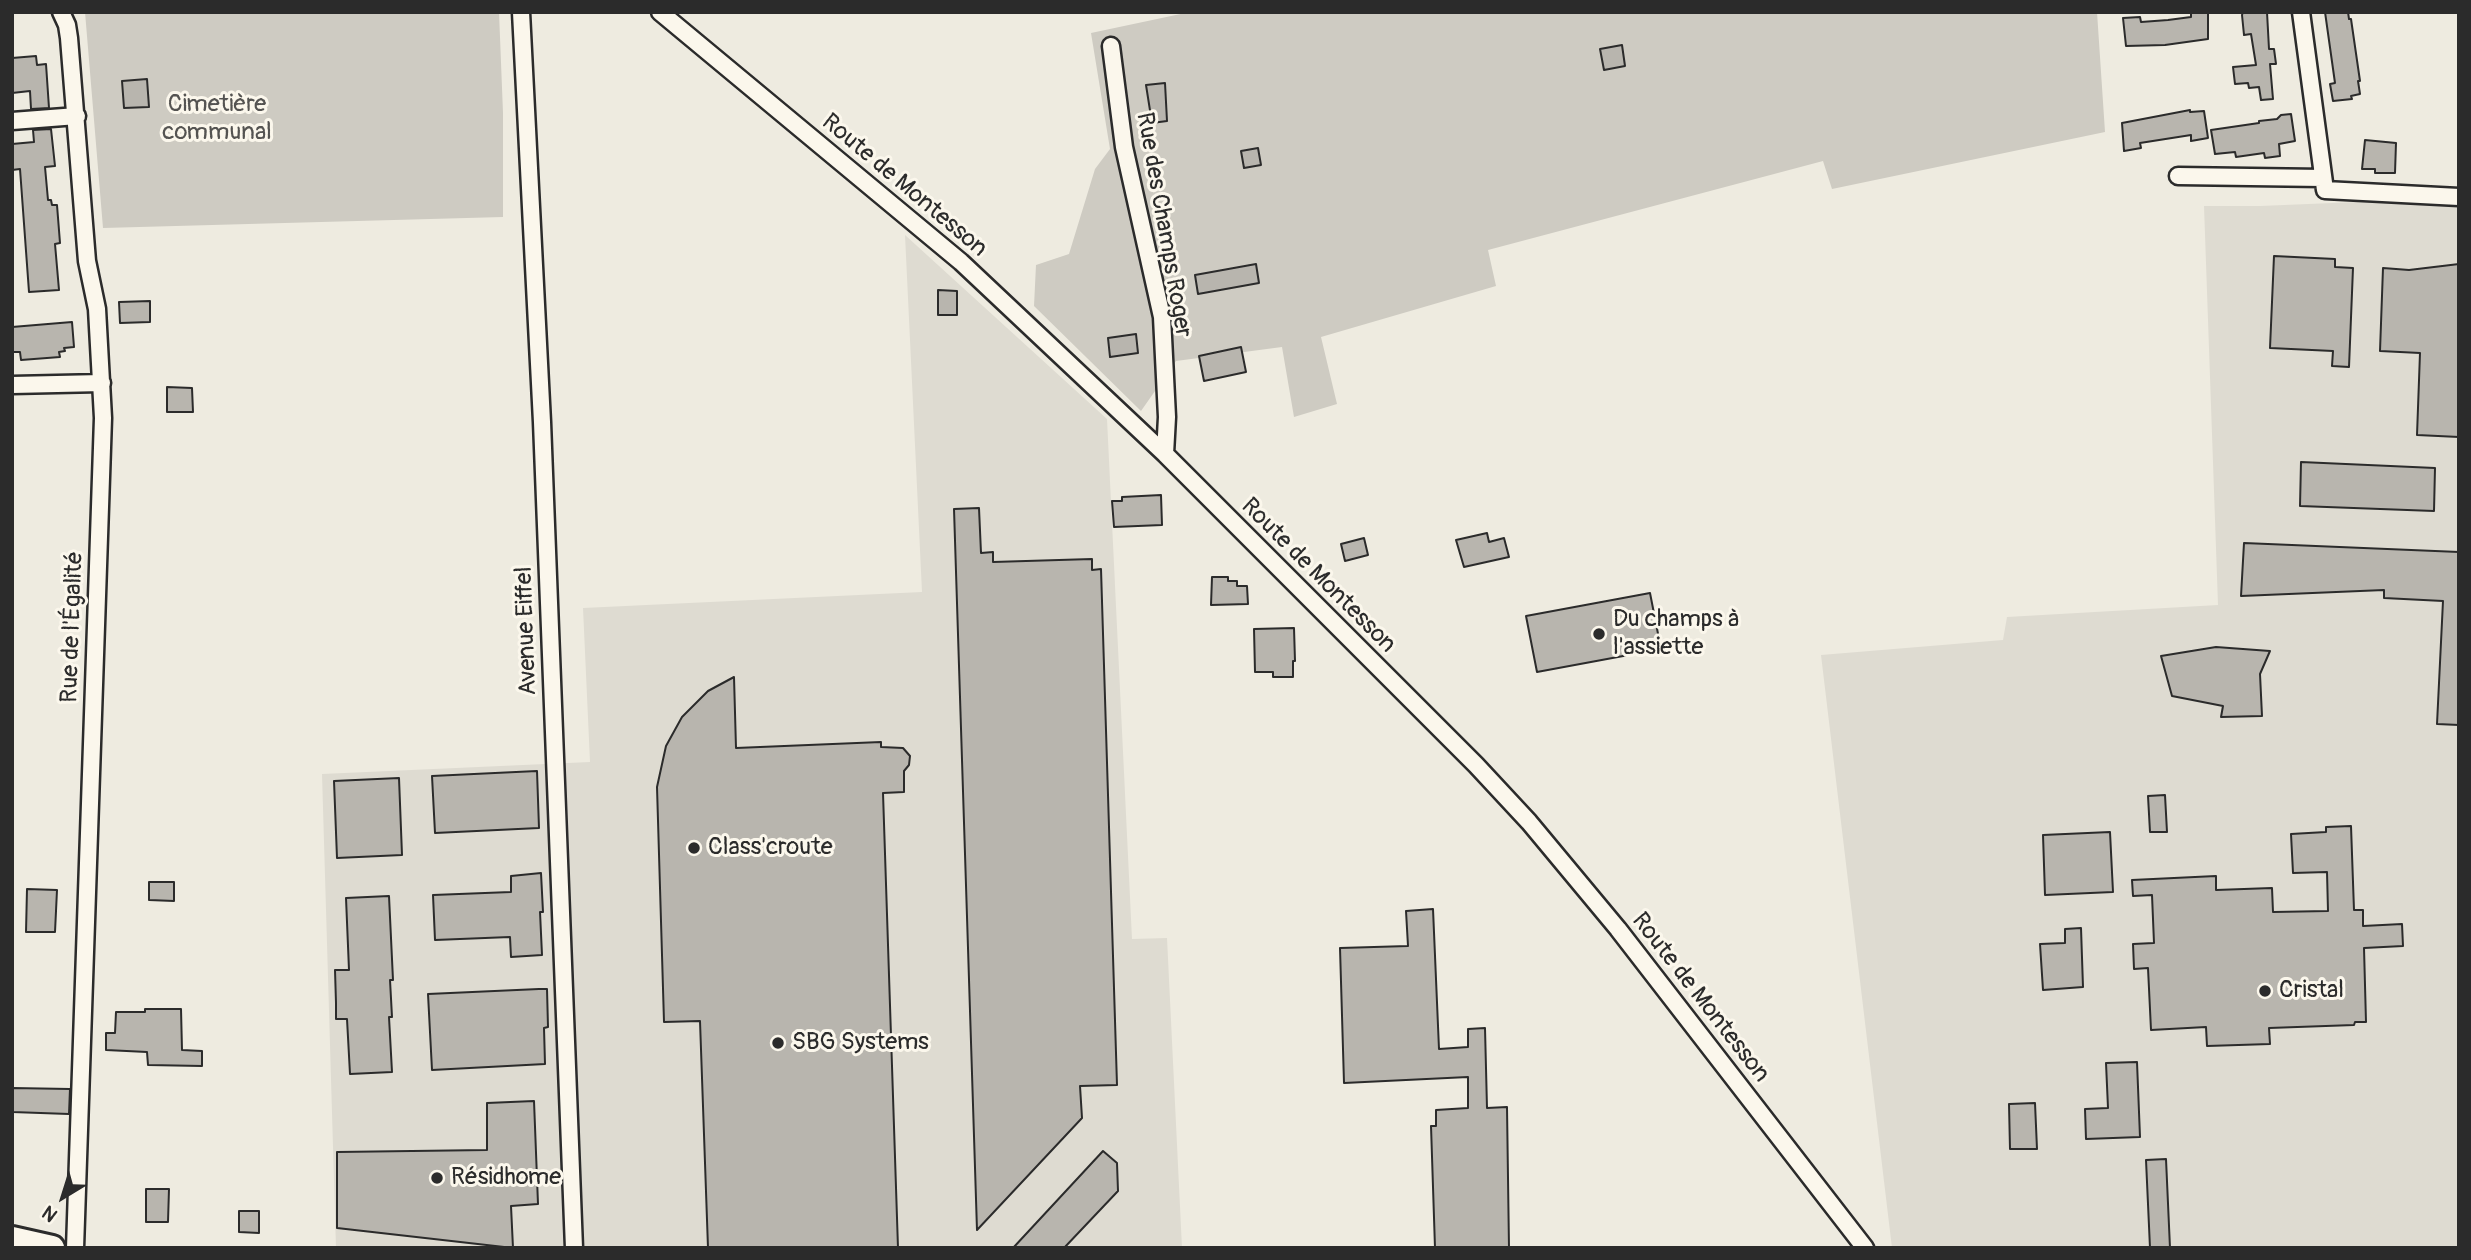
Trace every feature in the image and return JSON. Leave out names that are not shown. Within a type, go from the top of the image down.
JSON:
[{"type":"main road","points":[[12,1239],[52,1248]]},
{"type":"street","name":"Rue de l'Égalité","points":[[61,12],[69,38],[87,261],[97,309],[102,383],[75,1248]]},
{"type":"street","name":"Avenue Eiffel","points":[[521,12],[542,422],[574,1248]]},
{"type":"street","name":"Route de Montesson","points":[[660,12],[961,262],[1165,454],[1467,755],[1530,822],[1626,940],[1865,1248]]},
{"type":"street","points":[[2301,12],[2325,190],[2459,197]]},
{"type":"street","name":"Rue des Champs Roger","points":[[1111,46],[1124,147],[1162,317],[1167,417],[1165,454]]},
{"type":"street","points":[[12,121],[77,116]]},
{"type":"street","points":[[2178,176],[2323,178]]},
{"type":"street","points":[[12,385],[102,383]]},
{"type":"shaded area","points":[[2381,201],[2459,207],[2459,1248],[1892,1248],[1821,655],[2003,640],[2007,617],[2218,605],[2204,206]]},
{"type":"shaded area","points":[[905,235],[1107,419],[1132,939],[1167,938],[1182,1248],[336,1248],[322,774],[590,762],[583,608],[922,592]]},
{"type":"green space","name":"Cimetière communal","points":[[85,12],[499,12],[503,217],[103,228]]},
{"type":"green space","points":[[1190,12],[2097,12],[2105,132],[1832,189],[1823,161],[1488,250],[1496,286],[1321,337],[1337,404],[1294,417],[1282,347],[1176,361],[1141,411],[1034,306],[1036,265],[1069,254],[1095,169],[1110,149],[1091,33]]},
{"type":"building","points":[[2191,12],[2208,12],[2208,39],[2165,45],[2126,46],[2123,18],[2140,17],[2141,22],[2168,20],[2191,17]]},
{"type":"building","points":[[2243,12],[2267,12],[2269,49],[2274,49],[2276,64],[2270,64],[2273,99],[2261,100],[2259,87],[2249,88],[2248,83],[2235,84],[2233,67],[2256,65],[2251,34],[2244,35]]},
{"type":"building","points":[[2325,12],[2348,12],[2351,19],[2360,81],[2360,94],[2351,96],[2352,99],[2333,101],[2330,84],[2335,83]]},
{"type":"building","points":[[1622,45],[1625,66],[1604,70],[1600,49]]},
{"type":"building","points":[[36,56],[37,65],[46,64],[49,108],[31,109],[30,91],[12,93],[12,58]]},
{"type":"building","points":[[147,79],[149,107],[124,108],[122,81]]},
{"type":"building","points":[[1165,83],[1167,121],[1152,123],[1146,85]]},
{"type":"building","points":[[2190,110],[2204,111],[2208,138],[2191,141],[2191,135],[2140,143],[2141,148],[2124,151],[2122,123]]},
{"type":"building","points":[[2291,114],[2295,141],[2279,144],[2280,156],[2265,158],[2264,153],[2236,157],[2235,152],[2215,154],[2211,130],[2259,123]]},
{"type":"building","points":[[51,129],[55,166],[45,167],[48,200],[51,200],[52,205],[57,205],[60,243],[55,244],[59,290],[29,292],[20,169],[12,170],[12,144],[34,142],[33,130]]},
{"type":"building","points":[[2365,140],[2396,143],[2395,173],[2375,173],[2375,169],[2362,169]]},
{"type":"building","points":[[1258,148],[1261,165],[1244,168],[1241,151]]},
{"type":"building","points":[[2274,256],[2335,259],[2335,267],[2353,268],[2349,367],[2332,366],[2333,351],[2270,348]]},
{"type":"building","points":[[1256,264],[1259,283],[1198,294],[1195,275]]},
{"type":"building","points":[[2459,264],[2459,437],[2417,435],[2420,353],[2380,351],[2383,268],[2409,270]]},
{"type":"building","points":[[938,290],[957,291],[957,315],[938,315]]},
{"type":"building","points":[[150,301],[150,322],[120,323],[119,302]]},
{"type":"building","points":[[72,322],[74,347],[64,348],[65,351],[59,352],[60,357],[21,360],[20,352],[12,352],[12,327]]},
{"type":"building","points":[[1136,334],[1138,353],[1110,357],[1108,338]]},
{"type":"building","points":[[1241,347],[1246,372],[1204,381],[1199,356]]},
{"type":"building","points":[[167,387],[192,388],[193,412],[167,412]]},
{"type":"building","points":[[2301,462],[2435,468],[2434,511],[2300,506]]},
{"type":"building","points":[[1161,495],[1162,525],[1114,527],[1112,501],[1122,501],[1122,497]]},
{"type":"building","points":[[979,508],[981,553],[993,552],[993,562],[1092,559],[1092,570],[1101,569],[1117,1085],[1080,1086],[1082,1118],[977,1230],[954,509]]},
{"type":"building","points":[[1487,533],[1489,542],[1504,538],[1509,557],[1464,567],[1456,540]]},
{"type":"building","points":[[1364,538],[1368,555],[1345,561],[1341,544]]},
{"type":"building","points":[[2244,543],[2459,552],[2459,725],[2437,724],[2443,601],[2384,598],[2384,590],[2241,596]]},
{"type":"building","points":[[1212,577],[1228,577],[1228,581],[1237,581],[1237,586],[1247,586],[1248,604],[1211,605]]},
{"type":"building","points":[[1650,593],[1661,649],[1537,672],[1526,616]]},
{"type":"building","points":[[1294,628],[1293,677],[1273,677],[1273,672],[1255,672],[1254,629]]},
{"type":"building","points":[[2216,647],[2270,651],[2260,674],[2262,716],[2221,717],[2223,706],[2172,696],[2161,656]]},
{"type":"building","points":[[734,677],[736,748],[881,742],[881,747],[903,748],[910,756],[909,765],[904,771],[904,792],[883,793],[898,1248],[708,1248],[700,1021],[664,1022],[657,787],[666,746],[682,717],[708,691]]},
{"type":"building","points":[[537,771],[539,828],[435,833],[432,776]]},
{"type":"building","points":[[399,778],[402,855],[337,858],[334,781]]},
{"type":"building","points":[[2165,795],[2167,832],[2150,832],[2148,796]]},
{"type":"building","name":"Cristal","points":[[2351,826],[2354,910],[2363,910],[2363,926],[2402,924],[2403,946],[2364,948],[2366,1022],[2355,1022],[2354,1025],[2269,1028],[2270,1044],[2207,1046],[2206,1027],[2151,1030],[2148,968],[2134,969],[2133,944],[2154,943],[2152,895],[2133,896],[2132,880],[2216,876],[2216,890],[2272,888],[2273,912],[2328,911],[2327,872],[2293,873],[2291,834],[2326,832],[2326,827]]},
{"type":"building","points":[[2110,832],[2113,892],[2045,895],[2043,835]]},
{"type":"building","points":[[541,873],[542,955],[511,957],[510,937],[435,940],[433,895],[511,892],[511,876]]},
{"type":"building","points":[[149,882],[174,882],[174,901],[149,900]]},
{"type":"building","points":[[27,889],[57,890],[55,932],[26,932]]},
{"type":"building","points":[[389,896],[393,980],[390,980],[392,1017],[389,1017],[392,1072],[350,1074],[347,1019],[336,1019],[335,970],[349,970],[346,898]]},
{"type":"building","points":[[1433,909],[1439,1049],[1468,1047],[1468,1029],[1485,1028],[1487,1108],[1507,1107],[1509,1248],[1435,1248],[1431,1126],[1436,1126],[1436,1110],[1468,1108],[1468,1077],[1344,1083],[1340,948],[1408,946],[1406,911]]},
{"type":"building","points":[[2081,928],[2083,987],[2043,990],[2040,944],[2065,943],[2065,929]]},
{"type":"building","points":[[547,989],[545,1064],[432,1070],[428,994]]},
{"type":"building","points":[[145,1009],[181,1009],[182,1050],[202,1051],[202,1066],[148,1065],[147,1052],[106,1050],[106,1033],[115,1033],[116,1012],[145,1012]]},
{"type":"building","points":[[2137,1062],[2140,1137],[2086,1139],[2085,1109],[2108,1108],[2106,1063]]},
{"type":"building","points":[[12,1088],[70,1089],[69,1114],[12,1112]]},
{"type":"building","name":"Résidhome","points":[[534,1101],[538,1204],[511,1206],[513,1248],[337,1228],[337,1152],[487,1150],[487,1103]]},
{"type":"building","points":[[2035,1103],[2037,1149],[2010,1149],[2009,1104]]},
{"type":"building","points":[[1103,1151],[1117,1163],[1118,1191],[1064,1248],[1013,1248]]},
{"type":"building","points":[[2166,1159],[2170,1248],[2150,1248],[2146,1160]]},
{"type":"building","points":[[146,1189],[169,1189],[168,1222],[146,1222]]},
{"type":"building","points":[[239,1211],[259,1211],[259,1233],[239,1232]]},
{"type":"place","name":"Du champs à l'assiette","points":[[1599,634]]},
{"type":"place","name":"Class'croute","points":[[694,848]]},
{"type":"place","name":"Cristal","points":[[2265,991]]},
{"type":"place","name":"SBG Systems","points":[[778,1043]]},
{"type":"place","name":"Résidhome","points":[[437,1178]]}]
